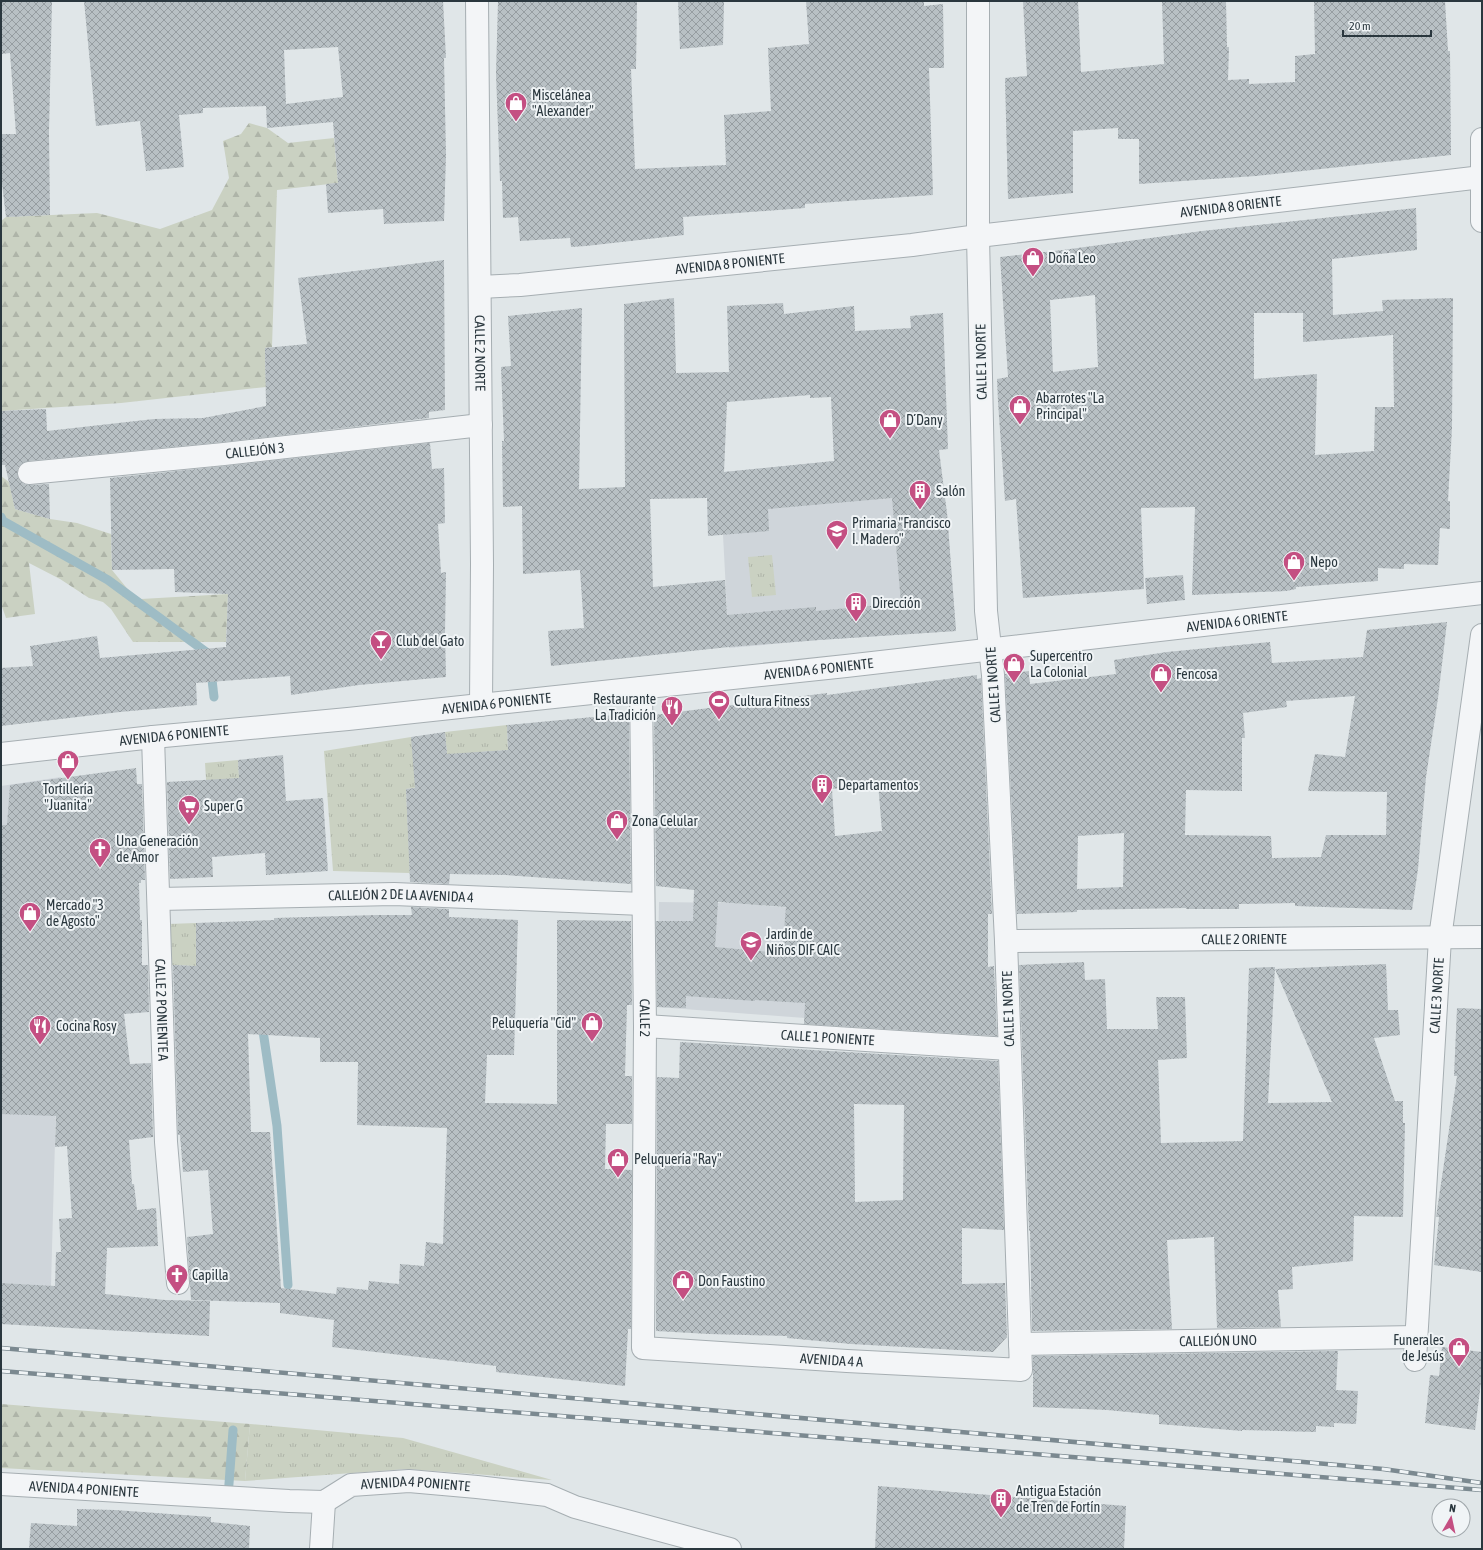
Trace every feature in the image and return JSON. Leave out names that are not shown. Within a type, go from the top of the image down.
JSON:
[{"type":"street","name":"CALLE 2 NORTE","points":[[477,1],[481,425],[481,704]]},
{"type":"street","name":"CALLE 1 NORTE","points":[[978,1],[978,236],[986,611],[993,675],[1006,941],[1021,1370]]},
{"type":"street","points":[[1482,138],[1482,221]]},
{"type":"street","name":"AVENIDA 8 ORIENTE","points":[[978,236],[1482,177]]},
{"type":"street","name":"AVENIDA 8 PONIENTE","points":[[480,287],[520,285],[811,256],[978,236]]},
{"type":"street","name":"CALLEJÓN 3","points":[[29,473],[224,454],[481,425]]},
{"type":"street","name":"AVENIDA 6 ORIENTE","points":[[991,649],[1482,593]]},
{"type":"street","name":"CALLE 3 NORTE","points":[[1415,1360],[1440,938],[1482,635]]},
{"type":"street","name":"AVENIDA 6 PONIENTE","points":[[1,754],[153,737],[340,720],[991,649]]},
{"type":"street","name":"CALLE 2","points":[[641,688],[645,1026],[643,1348]]},
{"type":"street","name":"CALLE 2 PONIENTE A","points":[[153,737],[166,1142],[178,1283]]},
{"type":"street","name":"CALLEJÓN 2 DE LA AVENIDA 4","points":[[159,899],[394,894],[643,904]]},
{"type":"street","name":"CALLE 2 ORIENTE","points":[[1006,941],[1482,937]]},
{"type":"street","name":"CALLE 1 PONIENTE","points":[[645,1026],[1010,1050]]},
{"type":"street","name":"CALLEJÓN UNO","points":[[1020,1344],[1416,1337]]},
{"type":"street","name":"AVENIDA 4 A","points":[[643,1348],[1021,1370]]},
{"type":"street","name":"AVENIDA 4 PONIENTE","points":[[1,1484],[324,1502],[351,1485],[409,1481],[547,1495],[575,1507],[730,1549]]},
{"type":"street","points":[[321,1549],[324,1502]]},
{"type":"shaded area","name":"Primaria \"Francisco I. Madero\"","points":[[834,461],[947,513],[956,631],[819,640],[729,648],[723,535],[724,472]]},
{"type":"shaded area","name":"Mercado \"3 de Agosto\"","points":[[61,777],[57,1069],[51,1286],[1,1283],[1,786]]},
{"type":"shaded area","name":"Jardín de Niños DIF CAIC","points":[[659,902],[731,903],[821,910],[805,1018],[657,1007]]},
{"type":"green space","points":[[249,123],[267,128],[288,143],[334,138],[338,183],[277,190],[272,347],[265,348],[266,387],[121,403],[1,411],[1,221],[6,217],[97,213],[160,229],[212,210],[229,178],[223,141],[241,134]]},
{"type":"green space","points":[[1,476],[9,482],[15,509],[50,519],[77,523],[111,534],[112,570],[130,592],[141,599],[228,594],[226,642],[133,642],[111,609],[103,602],[89,598],[60,579],[29,563],[35,614],[6,618],[1,604]]},
{"type":"green space","points":[[772,555],[776,595],[752,597],[748,557]]},
{"type":"green space","points":[[507,725],[508,750],[480,752],[449,783],[406,789],[410,873],[333,871],[324,751],[411,737],[448,766],[445,732]]},
{"type":"green space","points":[[238,760],[241,807],[207,796],[205,763]]},
{"type":"green space","points":[[196,923],[196,966],[171,965],[168,924]]},
{"type":"green space","points":[[1,1404],[250,1424],[245,1481],[1,1468]]},
{"type":"green space","points":[[250,1424],[403,1438],[552,1480],[407,1469],[245,1481]]},
{"type":"building","points":[[1,1],[52,1],[49,132],[50,215],[6,217],[1,175],[2,134],[16,134],[10,53],[1,54]]},
{"type":"building","points":[[84,1],[443,1],[446,58],[444,58],[446,155],[444,221],[384,224],[383,209],[328,213],[326,184],[338,183],[333,122],[267,128],[266,106],[203,108],[203,113],[179,115],[184,167],[146,171],[140,121],[96,126]],"holes":[[[338,47],[343,97],[286,104],[284,50]]]},
{"type":"building","points":[[498,1],[637,1],[636,69],[631,69],[635,169],[726,165],[724,115],[771,111],[768,48],[809,44],[806,1],[924,1],[924,6],[943,4],[944,68],[929,68],[933,195],[805,204],[805,208],[683,217],[684,235],[586,246],[571,247],[570,238],[520,241],[518,217],[503,218],[496,74]]},
{"type":"building","points":[[678,1],[724,1],[723,45],[680,49]]},
{"type":"building","points":[[1023,1],[1078,1],[1081,72],[1164,64],[1162,1],[1226,1],[1227,47],[1229,47],[1228,80],[1249,79],[1249,84],[1295,82],[1295,56],[1315,54],[1314,1],[1445,1],[1448,51],[1450,51],[1451,155],[1256,176],[1139,184],[1139,139],[1118,139],[1118,128],[1073,131],[1073,193],[1008,199],[1005,78],[1027,76]]},
{"type":"building","points":[[1416,208],[1417,250],[1332,259],[1333,315],[1383,311],[1382,300],[1453,298],[1452,428],[1448,501],[1450,501],[1450,529],[1440,528],[1438,565],[1404,564],[1404,569],[1378,568],[1378,581],[1296,587],[1296,589],[1286,591],[1192,595],[1195,507],[1141,508],[1144,589],[1023,598],[1016,499],[1005,501],[998,402],[997,379],[1008,377],[1000,257],[1202,231]],"holes":[[[1095,295],[1098,367],[1053,372],[1050,300]],[[1254,313],[1303,313],[1303,342],[1393,335],[1394,407],[1375,407],[1374,451],[1315,455],[1317,374],[1254,379]]]},
{"type":"building","points":[[444,260],[445,410],[429,412],[429,418],[223,442],[28,461],[22,463],[18,468],[17,474],[19,480],[24,484],[30,485],[49,484],[50,519],[15,509],[5,465],[1,465],[1,411],[46,409],[47,431],[154,419],[203,418],[266,406],[265,348],[307,344],[298,278]]},
{"type":"building","points":[[674,298],[676,373],[729,372],[727,306],[783,303],[784,314],[854,306],[855,331],[911,328],[910,316],[943,313],[948,449],[939,450],[947,513],[956,631],[729,647],[551,666],[548,631],[584,628],[580,570],[523,574],[522,506],[503,507],[502,441],[504,441],[501,367],[511,366],[508,316],[582,308],[579,489],[625,487],[624,304]],"holes":[[[810,395],[810,398],[831,397],[834,461],[724,472],[727,402]],[[707,498],[708,536],[769,531],[768,509],[892,498],[901,603],[816,611],[816,607],[727,615],[725,580],[653,587],[650,499]]]},
{"type":"building","points":[[430,443],[432,469],[444,468],[445,523],[438,524],[441,573],[446,572],[446,677],[359,685],[291,695],[290,676],[196,683],[197,705],[120,712],[1,726],[1,668],[33,666],[30,646],[97,636],[100,658],[226,647],[228,594],[175,592],[174,569],[112,570],[110,478]]},
{"type":"building","points":[[1183,575],[1185,600],[1147,604],[1145,578]]},
{"type":"building","points":[[1447,622],[1438,698],[1426,777],[1418,869],[1412,910],[1295,906],[1295,903],[1239,904],[1239,909],[1186,908],[1077,910],[1077,912],[1017,914],[1005,674],[1029,671],[1030,684],[1116,674],[1114,660],[1167,652],[1270,642],[1272,663],[1363,657],[1367,630]],"holes":[[[1355,696],[1345,757],[1315,754],[1308,791],[1387,792],[1386,835],[1326,835],[1321,857],[1272,858],[1271,836],[1185,835],[1186,790],[1242,791],[1242,738],[1245,738],[1243,713],[1287,707],[1286,701]],[[1124,833],[1123,887],[1077,889],[1078,836]]]},
{"type":"building","points":[[977,675],[977,679],[981,678],[992,914],[988,914],[988,967],[994,966],[997,1036],[804,1024],[805,1003],[686,996],[686,1008],[657,1007],[656,921],[693,921],[694,890],[656,886],[654,715],[827,693],[827,695]],"holes":[[[878,783],[882,831],[835,836],[832,789]],[[718,902],[786,907],[782,953],[715,947]]]},
{"type":"building","points":[[625,714],[625,718],[629,718],[631,884],[506,875],[450,874],[449,884],[410,882],[406,789],[415,788],[411,737],[445,732],[447,754],[508,750],[507,725]]},
{"type":"building","points":[[283,755],[286,801],[323,798],[328,871],[266,875],[265,853],[212,857],[213,877],[170,879],[167,782],[239,778],[238,760]]},
{"type":"building","points":[[136,768],[137,784],[142,784],[145,880],[141,880],[141,883],[139,883],[140,920],[142,920],[142,965],[148,965],[149,1012],[124,1014],[130,1064],[151,1063],[153,1137],[129,1140],[132,1184],[134,1184],[137,1210],[156,1208],[158,1246],[107,1248],[105,1294],[165,1300],[210,1301],[209,1336],[1,1324],[1,1283],[55,1286],[56,1252],[61,1252],[59,1219],[72,1218],[67,1146],[55,1147],[56,1116],[1,1114],[1,825],[7,825],[10,785]]},
{"type":"building","points":[[411,907],[449,909],[449,917],[518,920],[514,1055],[487,1055],[485,1103],[557,1104],[557,920],[631,921],[632,1005],[627,1005],[625,1076],[632,1076],[632,1124],[606,1124],[605,1169],[632,1170],[631,1329],[628,1329],[625,1386],[496,1372],[496,1366],[332,1347],[334,1320],[280,1313],[280,1303],[191,1300],[187,1237],[213,1234],[208,1170],[183,1172],[180,1135],[178,1135],[173,965],[196,966],[196,923],[274,920],[274,918],[412,915]],"holes":[[[248,1034],[320,1038],[320,1062],[358,1062],[357,1125],[447,1128],[443,1244],[426,1242],[424,1266],[400,1264],[399,1284],[369,1281],[368,1290],[337,1287],[336,1294],[281,1288],[270,1132],[251,1132]]]},
{"type":"building","points":[[1084,962],[1085,980],[1105,979],[1107,1029],[1158,1029],[1156,997],[1185,997],[1187,1058],[1158,1060],[1161,1143],[1243,1141],[1249,968],[1275,967],[1268,1103],[1332,1102],[1275,969],[1386,964],[1388,1010],[1398,1010],[1400,1035],[1374,1038],[1395,1101],[1403,1101],[1403,1123],[1405,1123],[1403,1217],[1354,1216],[1353,1261],[1292,1267],[1293,1289],[1278,1290],[1281,1327],[1217,1328],[1214,1237],[1167,1240],[1172,1329],[1032,1331],[1030,1231],[1019,965]]},
{"type":"building","points":[[1457,1008],[1482,1009],[1482,1272],[1434,1265],[1439,1217],[1436,1217],[1457,1076],[1454,1076]]},
{"type":"building","points":[[680,1042],[998,1061],[1004,1230],[962,1228],[962,1284],[1005,1283],[1007,1337],[993,1352],[851,1344],[787,1338],[787,1336],[656,1331],[657,1077],[679,1078]],"holes":[[[854,1104],[904,1105],[903,1200],[855,1202]]]},
{"type":"building","points":[[1442,1347],[1482,1352],[1482,1374],[1475,1430],[1425,1423],[1430,1375],[1439,1376]]},
{"type":"building","points":[[1338,1351],[1336,1390],[1358,1391],[1356,1424],[1334,1423],[1334,1427],[1316,1426],[1316,1432],[1242,1431],[1159,1424],[1159,1415],[1107,1410],[1033,1407],[1033,1356]]},
{"type":"building","name":"Antigua Estación de Tren de Fortín","points":[[878,1486],[1126,1506],[1124,1549],[875,1549]]},
{"type":"building","points":[[77,1509],[115,1510],[211,1517],[211,1522],[250,1526],[249,1549],[29,1549],[31,1523],[77,1526]]},
{"type":"waterway","points":[[1,517],[3,521],[108,580],[206,652],[208,658]]},
{"type":"waterway","points":[[211,671],[214,697]]},
{"type":"waterway","points":[[262,1024],[277,1126],[288,1285]]},
{"type":"waterway","points":[[228,1497],[233,1430]]},
{"type":"railway","points":[[1,1348],[1383,1469],[1482,1483]]},
{"type":"railway","points":[[1,1371],[1482,1490]]},
{"type":"place","name":"Miscelánea \"Alexander\"","points":[[516,122]]},
{"type":"place","name":"Doña Leo","points":[[1033,278]]},
{"type":"place","name":"Abarrotes \"La Principal\"","points":[[1020,426]]},
{"type":"place","name":"D´Dany","points":[[890,440]]},
{"type":"place","name":"Salón","points":[[920,510]]},
{"type":"place","name":"Primaria \"Francisco I. Madero\"","points":[[837,550]]},
{"type":"place","name":"Nepo","points":[[1294,582]]},
{"type":"place","name":"Dirección","points":[[856,622]]},
{"type":"place","name":"Club del Gato","points":[[381,660]]},
{"type":"place","name":"Supercentro La Colonial","points":[[1014,684]]},
{"type":"place","name":"Fencosa","points":[[1161,694]]},
{"type":"place","name":"Cultura Fitness","points":[[719,720]]},
{"type":"place","name":"Restaurante La Tradición","points":[[672,726]]},
{"type":"place","name":"Tortillería \"Juanita\"","points":[[68,780]]},
{"type":"place","name":"Departamentos","points":[[822,804]]},
{"type":"place","name":"Super G","points":[[189,826]]},
{"type":"place","name":"Zona Celular","points":[[617,840]]},
{"type":"place","name":"Una Generación de Amor","points":[[100,868]]},
{"type":"place","name":"Mercado \"3 de Agosto\"","points":[[30,932]]},
{"type":"place","name":"Jardín de Niños DIF CAIC","points":[[751,962]]},
{"type":"place","name":"Peluquería \"Cid\"","points":[[592,1042]]},
{"type":"place","name":"Cocina Rosy","points":[[40,1046]]},
{"type":"place","name":"Peluquería \"Ray\"","points":[[618,1178]]},
{"type":"place","name":"Capilla","points":[[177,1294]]},
{"type":"place","name":"Don Faustino","points":[[683,1300]]},
{"type":"place","name":"Funerales de Jesús","points":[[1459,1368]]},
{"type":"place","name":"Antigua Estación de Tren de Fortín","points":[[1001,1518]]}]
